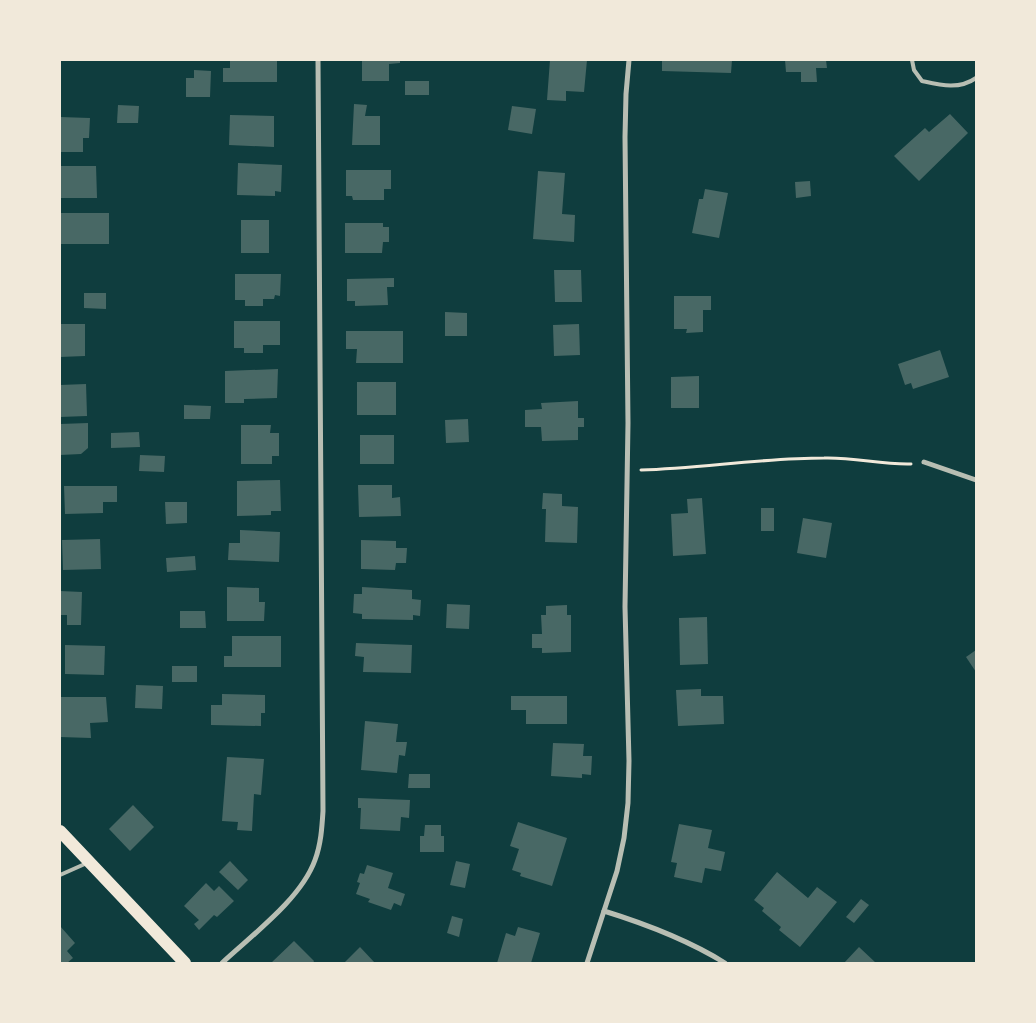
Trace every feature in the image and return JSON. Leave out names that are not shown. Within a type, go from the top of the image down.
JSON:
[{"type":"main road","points":[[60,831],[185,963]]},
{"type":"street","points":[[222,963],[301,887],[315,861],[321,837],[323,810],[318,60]]},
{"type":"street","points":[[587,963],[617,871],[624,838],[628,803],[629,761],[625,608],[627,470],[625,137],[629,60]]},
{"type":"street","points":[[924,462],[976,480]]},
{"type":"street","points":[[604,911],[637,921],[725,963]]},
{"type":"lane","points":[[912,60],[914,70],[922,81],[947,87],[972,81],[976,78]]},
{"type":"lane","points":[[60,875],[89,862]]},
{"type":"path","points":[[627,470],[686,468],[761,460],[824,458],[850,458],[895,465],[924,462]]},
{"type":"building","points":[[230,60],[277,60],[277,82],[223,82],[223,68],[230,68]]},
{"type":"building","points":[[362,60],[400,60],[400,63],[389,64],[389,81],[362,81]]},
{"type":"building","points":[[550,60],[587,60],[584,92],[566,91],[566,101],[547,100]]},
{"type":"building","points":[[662,60],[732,60],[731,73],[662,71]]},
{"type":"building","points":[[785,60],[826,60],[827,68],[816,68],[817,82],[801,82],[801,72],[786,72]]},
{"type":"building","points":[[194,70],[211,71],[210,97],[186,97],[186,78],[194,78]]},
{"type":"building","points":[[405,81],[429,81],[429,95],[405,95]]},
{"type":"building","points":[[354,104],[367,105],[365,116],[380,116],[380,145],[352,145]]},
{"type":"building","points":[[118,105],[139,106],[138,123],[117,123]]},
{"type":"building","points":[[512,106],[536,109],[532,134],[508,130]]},
{"type":"building","points":[[950,114],[968,133],[919,181],[894,156],[925,128],[929,132]]},
{"type":"building","points":[[230,115],[274,116],[274,147],[229,145]]},
{"type":"building","points":[[60,117],[90,118],[89,138],[83,138],[83,152],[60,152]]},
{"type":"building","points":[[238,163],[282,165],[281,192],[275,191],[275,196],[237,195]]},
{"type":"building","points":[[60,166],[96,166],[97,198],[60,198]]},
{"type":"building","points":[[346,170],[391,170],[391,189],[384,189],[384,200],[353,200],[352,196],[346,196]]},
{"type":"building","points":[[538,171],[565,173],[562,214],[575,215],[574,242],[533,239]]},
{"type":"building","points":[[810,181],[811,196],[796,198],[795,182]]},
{"type":"building","points":[[705,189],[728,193],[719,238],[692,233],[699,199],[703,199]]},
{"type":"building","points":[[60,213],[109,213],[109,244],[60,244]]},
{"type":"building","points":[[241,220],[269,220],[269,253],[241,253]]},
{"type":"building","points":[[345,223],[383,223],[383,227],[389,227],[389,242],[383,242],[382,253],[345,253]]},
{"type":"building","points":[[554,270],[581,270],[582,302],[555,302]]},
{"type":"building","points":[[235,274],[281,274],[280,296],[275,295],[274,299],[263,299],[263,306],[245,306],[245,300],[235,300]]},
{"type":"building","points":[[394,278],[394,287],[387,287],[388,305],[355,306],[355,301],[347,301],[347,279]]},
{"type":"building","points":[[84,293],[106,293],[106,309],[84,308]]},
{"type":"building","points":[[674,296],[711,296],[711,310],[703,310],[703,332],[686,333],[687,329],[674,329]]},
{"type":"building","points":[[445,312],[467,313],[467,336],[445,336]]},
{"type":"building","points":[[234,321],[280,321],[280,345],[263,345],[263,353],[244,353],[244,348],[234,348]]},
{"type":"building","points":[[60,324],[85,324],[85,356],[60,357]]},
{"type":"building","points":[[579,324],[580,355],[554,356],[553,325]]},
{"type":"building","points":[[346,331],[403,331],[403,363],[356,363],[357,349],[346,349]]},
{"type":"building","points":[[940,350],[949,377],[913,389],[911,383],[905,385],[898,364]]},
{"type":"building","points":[[278,369],[277,398],[244,399],[244,403],[225,403],[225,371]]},
{"type":"building","points":[[699,376],[699,408],[671,408],[671,377]]},
{"type":"building","points":[[357,382],[396,382],[396,415],[357,415]]},
{"type":"building","points":[[86,384],[87,416],[60,417],[60,385]]},
{"type":"building","points":[[578,401],[578,418],[584,418],[584,427],[578,427],[578,440],[542,441],[541,427],[525,427],[525,410],[542,409],[541,403]]},
{"type":"building","points":[[184,405],[211,406],[210,419],[184,419]]},
{"type":"building","points":[[468,419],[469,442],[446,443],[445,420]]},
{"type":"building","points":[[88,423],[88,448],[81,454],[60,455],[60,424]]},
{"type":"building","points":[[241,425],[271,425],[270,433],[279,433],[279,456],[272,456],[272,464],[241,464]]},
{"type":"building","points":[[139,432],[140,447],[111,448],[111,433]]},
{"type":"building","points":[[360,435],[394,435],[394,464],[360,464]]},
{"type":"building","points":[[140,455],[165,456],[164,472],[139,471]]},
{"type":"building","points":[[280,480],[281,511],[271,511],[271,515],[237,516],[237,481]]},
{"type":"building","points":[[358,485],[392,485],[392,498],[400,497],[401,516],[359,517]]},
{"type":"building","points":[[64,486],[117,486],[117,502],[103,502],[103,513],[65,514]]},
{"type":"building","points":[[543,493],[562,494],[562,506],[578,507],[577,543],[545,542],[546,509],[542,509]]},
{"type":"building","points":[[702,498],[706,554],[673,556],[671,514],[688,513],[687,499]]},
{"type":"building","points":[[165,502],[187,502],[187,523],[166,524]]},
{"type":"building","points":[[761,508],[774,508],[774,531],[761,531]]},
{"type":"building","points":[[803,518],[832,523],[826,558],[797,553]]},
{"type":"building","points":[[240,530],[280,532],[279,562],[228,560],[229,543],[240,543]]},
{"type":"building","points":[[100,539],[101,569],[63,570],[62,540]]},
{"type":"building","points":[[361,540],[396,541],[396,548],[407,548],[406,563],[396,563],[395,570],[361,569]]},
{"type":"building","points":[[195,556],[196,570],[167,572],[166,558]]},
{"type":"building","points":[[227,587],[259,588],[259,602],[265,602],[264,621],[227,621]]},
{"type":"building","points":[[362,587],[412,590],[412,599],[421,600],[420,616],[413,615],[413,620],[362,619],[362,614],[353,613],[354,594],[362,594]]},
{"type":"building","points":[[60,591],[82,592],[81,625],[67,625],[67,615],[60,615]]},
{"type":"building","points":[[447,604],[470,605],[469,629],[446,628]]},
{"type":"building","points":[[567,605],[567,615],[571,615],[571,652],[542,653],[542,648],[532,648],[532,634],[542,634],[541,615],[546,615],[546,606]]},
{"type":"building","points":[[180,611],[205,611],[206,628],[180,628]]},
{"type":"building","points":[[707,617],[708,664],[680,665],[679,618]]},
{"type":"building","points":[[232,636],[281,636],[281,667],[224,667],[224,656],[232,656]]},
{"type":"building","points":[[356,643],[412,645],[411,673],[363,672],[364,657],[355,656]]},
{"type":"building","points":[[65,645],[105,646],[104,675],[65,674]]},
{"type":"building","points":[[976,650],[976,672],[966,657]]},
{"type":"building","points":[[172,666],[197,666],[197,682],[172,682]]},
{"type":"building","points":[[136,685],[163,686],[162,709],[135,708]]},
{"type":"building","points":[[701,689],[701,696],[723,696],[724,724],[678,726],[676,690]]},
{"type":"building","points":[[222,694],[265,695],[265,713],[261,713],[261,726],[211,725],[211,705],[222,705]]},
{"type":"building","points":[[511,696],[567,696],[567,724],[526,724],[526,710],[511,710]]},
{"type":"building","points":[[60,697],[106,697],[108,722],[90,723],[91,738],[60,737]]},
{"type":"building","points":[[365,721],[398,724],[396,742],[407,742],[405,756],[399,755],[397,773],[361,770]]},
{"type":"building","points":[[553,743],[584,744],[583,756],[592,756],[591,775],[582,774],[582,778],[551,776]]},
{"type":"building","points":[[227,757],[264,759],[261,795],[254,794],[252,831],[237,830],[238,822],[222,821]]},
{"type":"building","points":[[409,774],[430,774],[430,788],[408,788]]},
{"type":"building","points":[[358,798],[410,800],[409,818],[401,817],[400,831],[360,829],[361,808],[358,808]]},
{"type":"building","points":[[133,805],[154,827],[130,851],[109,829]]},
{"type":"building","points":[[518,822],[567,838],[552,886],[520,876],[521,873],[512,870],[519,849],[510,846]]},
{"type":"building","points":[[679,824],[712,830],[708,848],[725,852],[721,871],[705,868],[702,883],[674,877],[677,863],[671,862]]},
{"type":"building","points":[[425,825],[441,825],[441,836],[444,836],[444,852],[420,852],[420,836],[424,836]]},
{"type":"building","points":[[230,861],[248,880],[238,890],[219,872]]},
{"type":"building","points":[[456,861],[470,864],[465,888],[450,885]]},
{"type":"building","points":[[367,865],[393,873],[388,888],[405,894],[401,906],[394,903],[391,910],[368,902],[370,899],[356,894],[360,883],[357,882],[360,873],[364,874]]},
{"type":"building","points":[[777,872],[808,898],[817,887],[837,902],[800,947],[779,930],[781,927],[762,911],[764,908],[754,900]]},
{"type":"building","points":[[206,883],[214,891],[219,886],[234,901],[217,917],[214,915],[199,930],[194,924],[199,920],[184,906]]},
{"type":"building","points":[[861,899],[869,905],[854,923],[846,917]]},
{"type":"building","points":[[452,916],[463,919],[459,937],[447,933]]},
{"type":"building","points":[[60,926],[75,943],[67,951],[73,958],[67,963],[60,963]]},
{"type":"building","points":[[518,927],[540,933],[531,963],[497,963],[506,933],[515,936]]},
{"type":"building","points":[[294,941],[314,961],[313,963],[271,963]]},
{"type":"building","points":[[360,947],[375,963],[344,963]]},
{"type":"building","points":[[859,947],[876,963],[844,963]]}]
